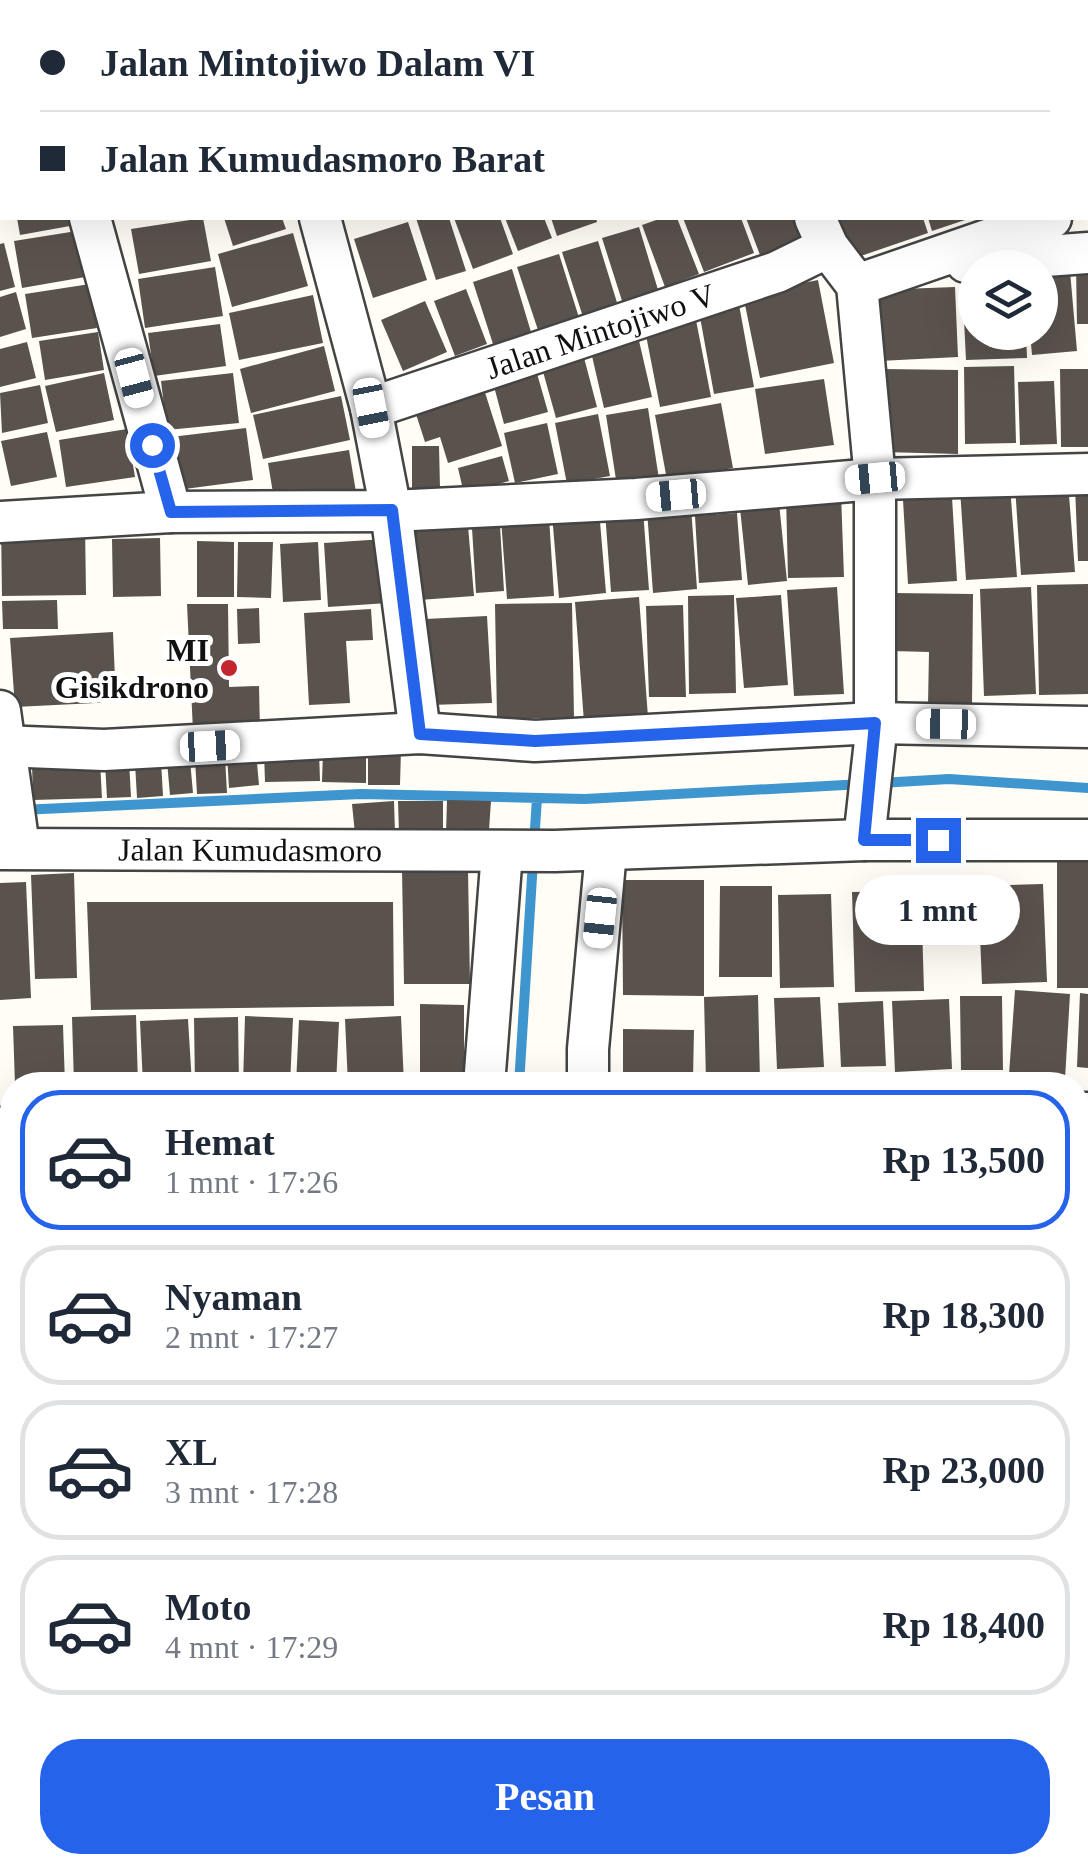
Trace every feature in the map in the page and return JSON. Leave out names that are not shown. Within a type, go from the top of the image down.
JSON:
[{"type":"street","points":[[91,220],[171,512]]},
{"type":"street","points":[[321,220],[371,408],[392,510],[420,734]]},
{"type":"street","points":[[857,285],[1044,220]]},
{"type":"street","points":[[822,232],[857,285],[875,478],[875,732],[864,827]]},
{"type":"street","name":"Jalan Mintojiwo V","points":[[371,408],[778,272],[822,232]]},
{"type":"street","points":[[912,266],[1088,253]]},
{"type":"street","points":[[0,522],[171,512],[392,510],[636,499],[875,478],[1088,474]]},
{"type":"street","points":[[12,839],[4,746],[104,750],[420,734],[535,741],[1088,726]]},
{"type":"street","name":"Jalan Kumudasmoro","points":[[12,839],[606,851],[864,827],[1088,840]]},
{"type":"street","points":[[589,1072],[606,851]]},
{"type":"street","points":[[485,1072],[508,852]]},
{"type":"building","points":[[17,220],[80,220],[81,224],[20,235]]},
{"type":"building","points":[[203,220],[211,261],[139,274],[131,229]]},
{"type":"building","points":[[225,220],[283,220],[286,229],[233,246]]},
{"type":"building","points":[[417,220],[450,220],[466,271],[436,280]]},
{"type":"building","points":[[455,220],[501,220],[513,254],[473,269]]},
{"type":"building","points":[[506,220],[545,220],[552,238],[518,251]]},
{"type":"building","points":[[552,220],[596,220],[597,222],[557,236]]},
{"type":"building","points":[[678,220],[699,274],[665,287],[642,225]]},
{"type":"building","points":[[684,220],[742,220],[754,253],[704,272]]},
{"type":"building","points":[[747,220],[800,220],[807,238],[760,255]]},
{"type":"building","points":[[838,220],[924,220],[928,233],[852,259]]},
{"type":"building","points":[[929,220],[965,220],[932,231]]},
{"type":"building","points":[[408,222],[427,280],[373,298],[354,239]]},
{"type":"building","points":[[639,227],[659,293],[623,304],[602,238]]},
{"type":"building","points":[[83,230],[91,276],[22,288],[14,241]]},
{"type":"building","points":[[293,233],[308,286],[232,307],[218,254]]},
{"type":"building","points":[[598,241],[619,309],[584,320],[562,252]]},
{"type":"building","points":[[4,243],[15,287],[0,291],[0,244]]},
{"type":"building","points":[[559,254],[581,324],[540,336],[517,267]]},
{"type":"building","points":[[1076,266],[1088,266],[1088,324],[1077,324]]},
{"type":"building","points":[[215,267],[223,316],[145,328],[138,279]]},
{"type":"building","points":[[512,269],[531,332],[493,344],[473,282]]},
{"type":"building","points":[[1070,271],[1077,351],[1032,355],[1032,350],[1058,350],[1058,272]]},
{"type":"building","points":[[818,280],[834,363],[760,378],[743,295]]},
{"type":"building","points":[[90,284],[97,328],[32,338],[25,294]]},
{"type":"building","points":[[955,287],[958,357],[879,361],[875,290]]},
{"type":"building","points":[[466,289],[487,344],[455,356],[434,301]]},
{"type":"building","points":[[16,292],[26,329],[0,337],[0,297]]},
{"type":"building","points":[[313,295],[323,343],[239,360],[229,313]]},
{"type":"building","points":[[738,299],[754,387],[714,394],[698,306]]},
{"type":"building","points":[[425,301],[447,352],[403,371],[381,320]]},
{"type":"building","points":[[695,315],[711,397],[660,407],[644,325]]},
{"type":"building","points":[[220,324],[226,366],[154,376],[148,333]]},
{"type":"building","points":[[98,332],[104,370],[45,380],[39,341]]},
{"type":"building","points":[[637,332],[652,397],[604,408],[589,343]]},
{"type":"building","points":[[27,342],[36,378],[0,387],[0,349]]},
{"type":"building","points":[[324,346],[335,391],[251,413],[240,369]]},
{"type":"building","points":[[582,350],[597,407],[556,418],[540,361]]},
{"type":"building","points":[[966,350],[1027,350],[1027,358],[966,360]]},
{"type":"building","points":[[534,363],[548,412],[504,424],[491,375]]},
{"type":"building","points":[[1014,366],[1016,443],[965,444],[964,367]]},
{"type":"building","points":[[884,369],[958,370],[958,454],[883,452]]},
{"type":"building","points":[[1060,369],[1088,369],[1088,447],[1061,447]]},
{"type":"building","points":[[104,373],[114,420],[56,432],[45,386]]},
{"type":"building","points":[[233,373],[239,423],[167,430],[161,381]]},
{"type":"building","points":[[824,379],[834,445],[765,454],[755,389]]},
{"type":"building","points":[[1054,381],[1057,444],[1020,445],[1018,382]]},
{"type":"building","points":[[482,383],[502,446],[448,463],[440,437],[425,442],[413,405]]},
{"type":"building","points":[[40,385],[48,423],[2,433],[0,393]]},
{"type":"building","points":[[341,396],[350,440],[263,459],[253,415]]},
{"type":"building","points":[[721,403],[733,468],[667,480],[655,415]]},
{"type":"building","points":[[648,408],[659,479],[617,486],[606,415]]},
{"type":"building","points":[[598,414],[610,476],[567,484],[555,423]]},
{"type":"building","points":[[547,423],[558,474],[515,483],[504,433]]},
{"type":"building","points":[[246,428],[253,480],[177,490],[171,437]]},
{"type":"building","points":[[127,429],[135,477],[66,487],[59,440]]},
{"type":"building","points":[[47,432],[57,477],[11,486],[1,441]]},
{"type":"building","points":[[412,446],[439,446],[440,488],[412,488]]},
{"type":"building","points":[[349,450],[356,492],[275,505],[268,463]]},
{"type":"building","points":[[502,456],[509,481],[464,494],[458,468]]},
{"type":"building","points":[[1068,482],[1075,572],[1021,575],[1015,486]]},
{"type":"building","points":[[1088,485],[1088,561],[1078,561],[1075,486]]},
{"type":"building","points":[[1010,486],[1017,577],[966,580],[960,489]]},
{"type":"building","points":[[841,493],[844,577],[788,578],[786,495]]},
{"type":"building","points":[[952,497],[957,581],[908,584],[903,500]]},
{"type":"building","points":[[779,503],[787,581],[748,585],[740,508]]},
{"type":"building","points":[[691,507],[697,589],[653,593],[647,510]]},
{"type":"building","points":[[599,510],[606,593],[559,598],[552,514]]},
{"type":"building","points":[[643,510],[649,590],[611,592],[605,512]]},
{"type":"building","points":[[737,513],[742,580],[699,583],[695,516]]},
{"type":"building","points":[[549,517],[554,596],[507,599],[501,519]]},
{"type":"building","points":[[85,524],[86,595],[2,596],[1,525]]},
{"type":"building","points":[[468,526],[474,596],[419,600],[413,530]]},
{"type":"building","points":[[500,526],[504,591],[476,593],[472,528]]},
{"type":"building","points":[[160,538],[161,596],[113,597],[112,539]]},
{"type":"building","points":[[384,539],[388,603],[328,607],[324,543]]},
{"type":"building","points":[[197,541],[234,542],[234,597],[197,597]]},
{"type":"building","points":[[238,542],[273,542],[271,598],[237,597]]},
{"type":"building","points":[[318,542],[321,600],[283,602],[280,544]]},
{"type":"building","points":[[1088,584],[1088,694],[1039,695],[1037,585]]},
{"type":"building","points":[[837,587],[844,694],[794,696],[787,590]]},
{"type":"building","points":[[1031,587],[1036,694],[984,696],[980,589]]},
{"type":"building","points":[[893,593],[973,594],[972,706],[928,705],[929,652],[892,651]]},
{"type":"building","points":[[734,595],[736,693],[689,694],[688,596]]},
{"type":"building","points":[[781,595],[788,685],[744,688],[736,598]]},
{"type":"building","points":[[639,597],[648,717],[584,722],[575,602]]},
{"type":"building","points":[[57,600],[58,629],[3,629],[2,601]]},
{"type":"building","points":[[572,603],[574,718],[497,719],[495,604]]},
{"type":"building","points":[[187,604],[228,604],[229,687],[259,686],[260,731],[193,731]]},
{"type":"building","points":[[683,605],[686,697],[649,697],[646,606]]},
{"type":"building","points":[[259,608],[260,643],[238,644],[237,609]]},
{"type":"building","points":[[371,609],[373,640],[346,641],[350,703],[309,705],[304,613]]},
{"type":"building","points":[[487,616],[492,703],[430,705],[425,619]]},
{"type":"building","points":[[113,632],[116,702],[15,707],[10,638]]},
{"type":"building","points":[[368,748],[401,749],[400,785],[368,785]]},
{"type":"building","points":[[319,750],[320,781],[265,782],[264,752]]},
{"type":"building","points":[[323,750],[366,751],[366,783],[322,782]]},
{"type":"building","points":[[256,752],[259,785],[229,788],[227,754]]},
{"type":"building","points":[[225,757],[227,793],[197,794],[195,759]]},
{"type":"building","points":[[190,760],[193,793],[170,795],[167,761]]},
{"type":"building","points":[[100,761],[102,798],[33,800],[32,764]]},
{"type":"building","points":[[129,761],[131,797],[107,798],[105,763]]},
{"type":"building","points":[[161,761],[163,796],[137,798],[135,763]]},
{"type":"building","points":[[447,800],[491,801],[489,830],[446,833]]},
{"type":"building","points":[[394,801],[395,833],[355,834],[352,804]]},
{"type":"building","points":[[398,801],[443,801],[443,831],[399,833]]},
{"type":"building","points":[[1057,857],[1088,858],[1088,988],[1057,988]]},
{"type":"building","points":[[402,870],[468,870],[470,984],[404,984]]},
{"type":"building","points":[[74,873],[77,978],[35,979],[31,875]]},
{"type":"building","points":[[622,880],[704,880],[704,996],[623,995]]},
{"type":"building","points":[[26,882],[31,998],[0,1000],[0,883]]},
{"type":"building","points":[[1043,884],[1047,982],[982,984],[978,886]]},
{"type":"building","points":[[720,886],[772,886],[772,977],[719,977]]},
{"type":"building","points":[[921,891],[924,991],[855,992],[852,892]]},
{"type":"building","points":[[831,894],[834,987],[780,988],[778,895]]},
{"type":"building","points":[[87,902],[393,902],[394,1006],[91,1010]]},
{"type":"building","points":[[1015,990],[1070,994],[1065,1072],[1009,1072]]},
{"type":"building","points":[[1080,993],[1088,994],[1088,1068],[1077,1067]]},
{"type":"building","points":[[758,995],[760,1072],[706,1072],[704,997]]},
{"type":"building","points":[[960,996],[1002,996],[1003,1070],[961,1070]]},
{"type":"building","points":[[820,997],[824,1067],[777,1069],[774,998]]},
{"type":"building","points":[[949,999],[952,1069],[895,1072],[892,1001]]},
{"type":"building","points":[[883,1001],[886,1066],[841,1067],[838,1003]]},
{"type":"building","points":[[420,1004],[464,1005],[464,1072],[420,1072]]},
{"type":"building","points":[[136,1015],[138,1072],[74,1072],[72,1017]]},
{"type":"building","points":[[245,1016],[293,1018],[291,1072],[243,1072]]},
{"type":"building","points":[[401,1016],[403,1072],[347,1072],[345,1019]]},
{"type":"building","points":[[238,1017],[239,1072],[195,1072],[194,1018]]},
{"type":"building","points":[[188,1019],[191,1072],[142,1072],[140,1021]]},
{"type":"building","points":[[299,1020],[339,1022],[337,1072],[297,1072]]},
{"type":"building","points":[[63,1025],[65,1072],[15,1072],[13,1026]]},
{"type":"building","points":[[623,1029],[694,1030],[693,1072],[623,1072]]},
{"type":"waterway","points":[[880,783],[949,779],[1088,788]]},
{"type":"waterway","points":[[21,810],[361,794],[585,799],[863,784]]},
{"type":"waterway","points":[[534,844],[537,798]]},
{"type":"waterway","points":[[520,1072],[533,861]]},
{"type":"place","name":"MI Gisikdrono","points":[[229,668]]},
{"type":"route","points":[[152,445],[171,512],[392,510],[420,734],[535,741],[875,723],[864,840],[938,840]]}]
